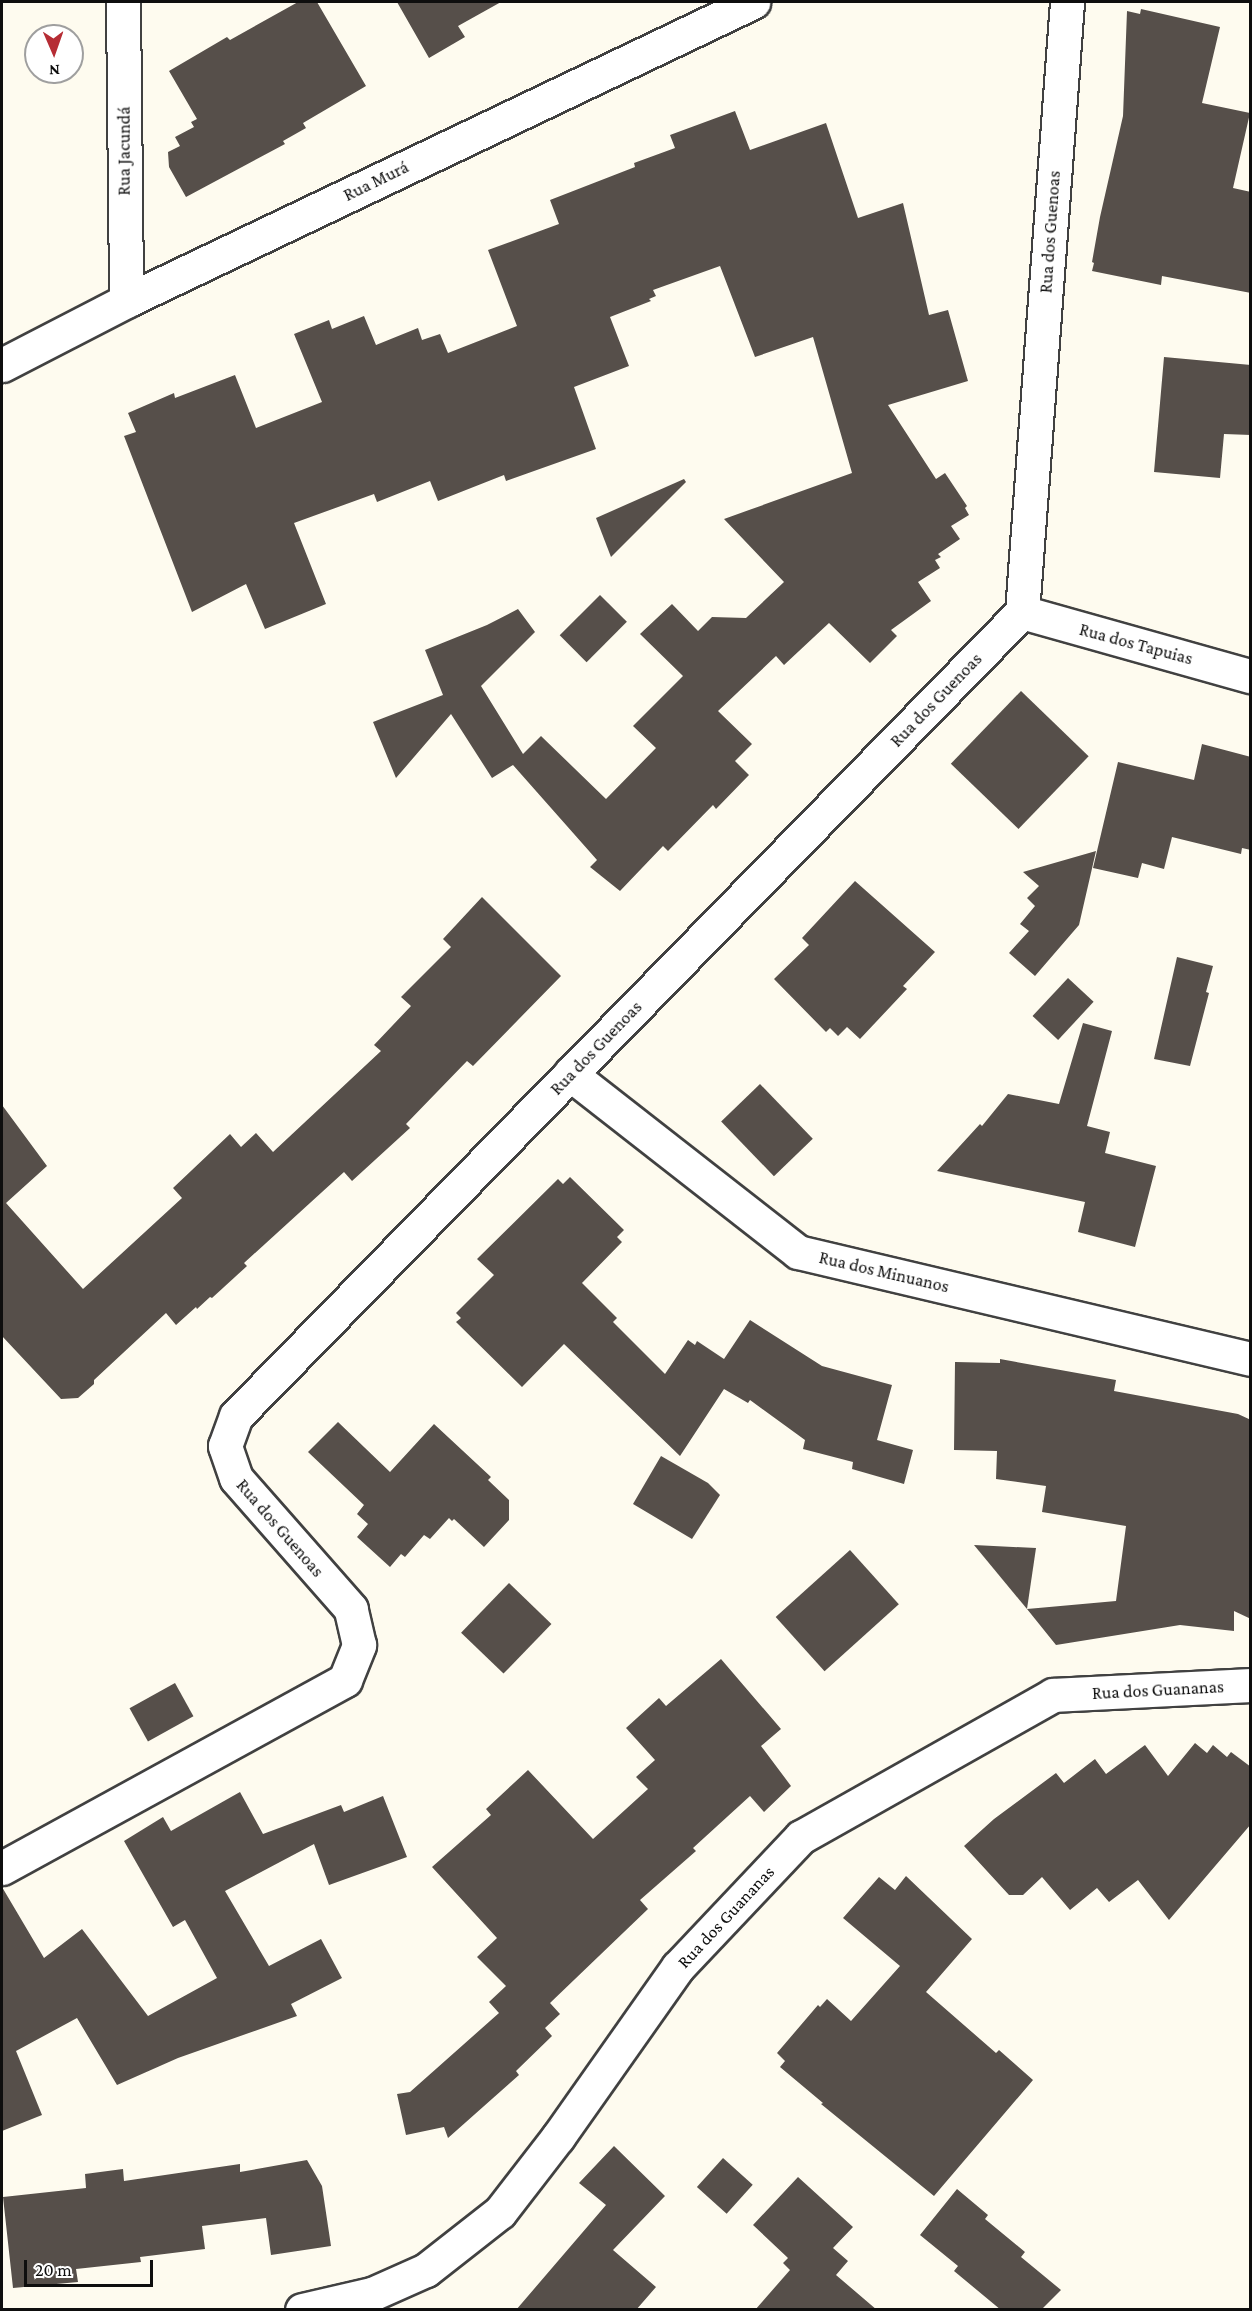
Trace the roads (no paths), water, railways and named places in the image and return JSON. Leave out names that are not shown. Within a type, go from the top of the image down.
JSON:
[{"type":"street","name":"Rua Jacundá","points":[[123,2],[126,301]]},
{"type":"street","name":"Rua Murá","points":[[2,365],[126,301],[753,2]]},
{"type":"street","name":"Rua dos Guenoas","points":[[2,1868],[345,1680],[359,1645],[351,1609],[236,1478],[225,1446],[236,1416],[1022,612],[1067,2]]},
{"type":"street","name":"Rua dos Tapuias","points":[[1022,612],[1251,676]]},
{"type":"street","name":"Rua dos Minuanos","points":[[570,1074],[798,1251],[1251,1359]]},
{"type":"street","name":"Rua dos Guananas","points":[[302,2310],[372,2294],[426,2270],[500,2212],[558,2136],[678,1967],[801,1837],[1053,1695],[1251,1686]]}]
